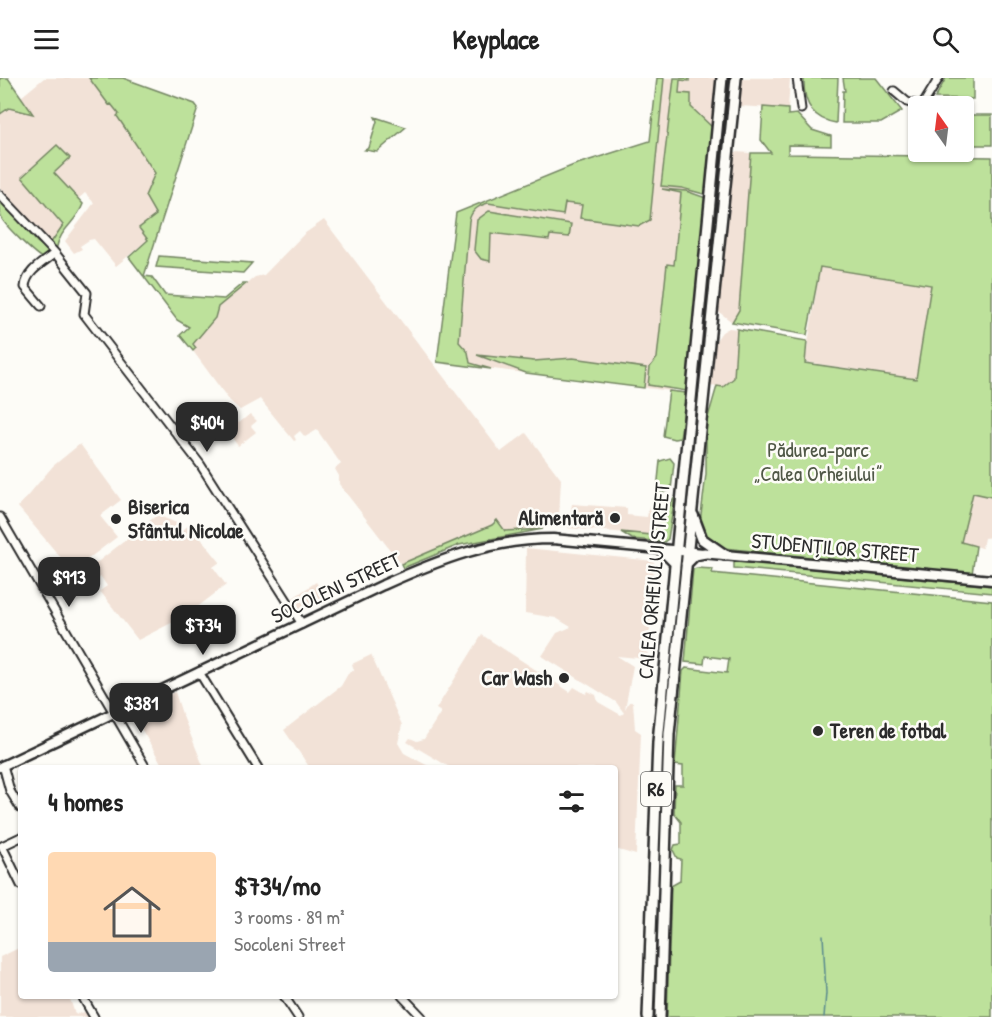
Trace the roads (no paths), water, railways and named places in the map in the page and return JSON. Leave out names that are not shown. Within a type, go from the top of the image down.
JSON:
[{"type":"highway","name":"CALEA ORHEIULUI STREET","points":[[648,1017],[659,732],[722,78]]},
{"type":"highway","name":"CALEA ORHEIULUI STREET","points":[[660,1017],[669,734],[736,78]]},
{"type":"highway","points":[[696,339],[708,340]]},
{"type":"highway","points":[[691,507],[699,536],[725,555]]},
{"type":"highway","points":[[661,549],[674,562]]},
{"type":"highway","points":[[686,564],[695,555],[705,553]]},
{"type":"highway","points":[[653,862],[664,862]]},
{"type":"main road","name":"SOCOLENI STREET","points":[[2,766],[435,562],[493,544],[553,539],[675,550]]},
{"type":"main road","name":"STUDENȚILOR STREET","points":[[675,550],[992,580]]},
{"type":"street","points":[[797,78],[801,109]]},
{"type":"street","points":[[928,96],[939,78]]},
{"type":"street","points":[[894,91],[908,102]]},
{"type":"street","points":[[0,195],[55,253],[87,293],[84,314],[200,464],[302,624]]},
{"type":"street","points":[[41,306],[25,286],[25,282],[32,272],[55,253]]},
{"type":"street","points":[[0,517],[144,765]]},
{"type":"street","points":[[199,672],[256,765]]},
{"type":"street","points":[[2,766],[10,791],[18,804]]},
{"type":"street","points":[[18,838],[2,846],[18,879]]},
{"type":"street","points":[[84,999],[94,1017]]},
{"type":"street","points":[[286,999],[298,1017]]},
{"type":"street","points":[[405,999],[422,1017]]},
{"type":"waterway","points":[[823,935],[826,993],[824,1017]]},
{"type":"place","name":"Alimentară","points":[[615,518]]},
{"type":"place","name":"Biserica Sfântul Nicolae","points":[[116,519]]},
{"type":"place","name":"Car Wash","points":[[564,678]]},
{"type":"place","name":"Teren de fotbal","points":[[818,731]]},
{"type":"park label","name":"Pădurea-parc „Calea Orheiului”","points":[[818,462]]}]
